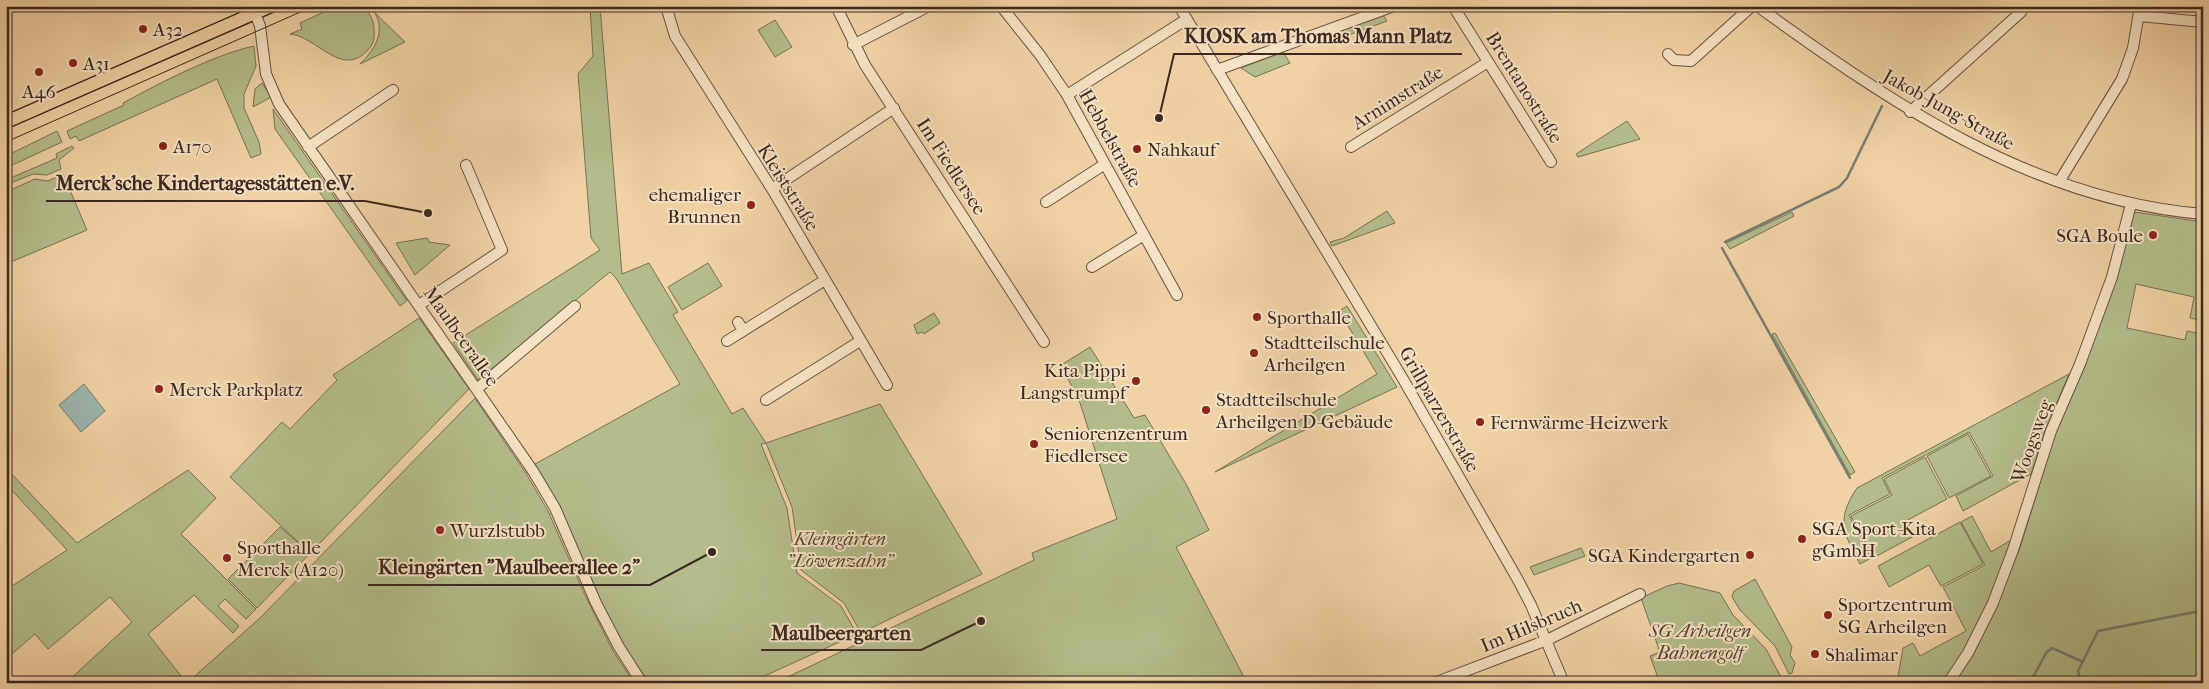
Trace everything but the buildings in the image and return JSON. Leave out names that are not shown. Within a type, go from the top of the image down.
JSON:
[{"type":"main road","points":[[6,122],[271,6]]},
{"type":"street","name":"Kleiststraße","points":[[666,6],[675,36],[772,189],[887,385]]},
{"type":"street","name":"Im Fiedlersee","points":[[836,6],[853,44],[1044,342]]},
{"type":"street","points":[[853,44],[929,6]]},
{"type":"street","name":"Hebbelstraße","points":[[1001,6],[1040,55],[1067,95],[1177,295]]},
{"type":"street","name":"Grillparzerstraße","points":[[1179,6],[1403,379],[1518,580],[1547,640],[1564,683]]},
{"type":"street","points":[[1218,70],[1394,6]]},
{"type":"street","name":"Brentanostraße","points":[[1452,6],[1551,162]]},
{"type":"street","points":[[1668,54],[1674,60],[1691,61],[1752,6]]},
{"type":"street","name":"Jakob-Jung-Straße","points":[[1757,6],[1830,59],[1910,112],[1964,142],[2059,182],[2131,204],[2203,214]]},
{"type":"street","points":[[1910,112],[2021,12],[2023,6]]},
{"type":"street","points":[[2059,182],[2122,79],[2133,48],[2140,11],[2203,22]]},
{"type":"street","name":"Maulbeerallee","points":[[255,13],[260,26],[266,74],[279,104],[515,442],[555,508],[596,603],[619,647],[642,683]]},
{"type":"street","points":[[1067,95],[1187,19]]},
{"type":"street","name":"Arnimstraße","points":[[1351,147],[1488,62]]},
{"type":"street","points":[[308,147],[393,90]]},
{"type":"street","points":[[772,189],[894,108]]},
{"type":"street","points":[[1046,202],[1105,164]]},
{"type":"street","points":[[418,305],[502,250],[466,165]]},
{"type":"street","name":"Woogsweg","points":[[1948,683],[1968,653],[1993,603],[2014,550],[2052,431],[2080,364],[2113,273],[2131,204]]},
{"type":"street","points":[[1092,268],[1144,235]]},
{"type":"street","points":[[727,341],[741,326],[825,280]]},
{"type":"street","points":[[478,388],[575,306]]},
{"type":"street","points":[[766,400],[860,341]]},
{"type":"street","name":"Im Hilsbruch","points":[[1434,683],[1547,640],[1640,594]]},
{"type":"green space","points":[[337,6],[362,6],[372,20],[374,26],[373,42],[367,51],[357,58],[348,60],[338,58],[300,36],[290,34],[302,29],[300,23]]},
{"type":"green space","points":[[590,6],[600,6],[622,274],[649,263],[678,312],[673,315],[732,414],[743,408],[766,443],[761,444],[787,508],[797,573],[841,606],[857,634],[749,683],[649,683],[623,644],[600,601],[559,505],[535,464],[680,384],[616,278],[610,272],[478,380],[453,343],[600,250],[591,238],[578,74],[593,56]]},
{"type":"green space","points":[[375,13],[405,42],[360,64],[370,53],[377,41],[379,27]]},
{"type":"green space","points":[[1383,15],[1387,21],[1346,36],[1342,29]]},
{"type":"green space","points":[[775,20],[792,47],[775,57],[758,30]]},
{"type":"green space","points":[[254,46],[256,66],[244,94],[244,108],[259,142],[261,154],[251,158],[217,79],[79,141],[76,136],[70,139],[67,131],[124,105],[123,103],[153,87],[221,56]]},
{"type":"green space","points":[[1283,52],[1290,63],[1255,77],[1241,68]]},
{"type":"green space","points":[[262,83],[271,97],[253,107],[255,89]]},
{"type":"green space","points":[[273,109],[407,301],[400,306],[275,129]]},
{"type":"green space","points":[[1627,121],[1640,139],[1578,157],[1576,154]]},
{"type":"green space","points":[[57,131],[62,142],[6,168],[6,156]]},
{"type":"green space","points":[[72,146],[74,148],[59,160],[61,169],[47,175],[33,174],[6,185],[6,180],[57,158],[56,154]]},
{"type":"green space","points":[[63,174],[87,230],[6,264],[6,192],[35,179],[48,181]]},
{"type":"green space","points":[[1387,211],[1395,223],[1332,246],[1330,242],[1344,238]]},
{"type":"green space","points":[[1792,212],[1794,216],[1730,249],[1726,243]]},
{"type":"green space","points":[[2134,212],[2203,222],[2203,321],[2190,318],[2194,297],[2136,284],[2127,328],[2185,340],[2187,331],[2203,334],[2203,683],[1954,683],[1973,655],[1997,605],[2020,548],[2055,434],[2090,351],[2118,273]]},
{"type":"green space","points":[[427,238],[429,242],[450,245],[415,275],[396,243]]},
{"type":"green space","points":[[708,263],[722,286],[682,310],[668,287]]},
{"type":"green space","points":[[1347,306],[1397,387],[1215,472],[1377,374],[1339,311]]},
{"type":"green space","points":[[934,313],[940,323],[924,334],[922,332],[917,334],[914,325]]},
{"type":"green space","points":[[419,318],[469,389],[257,608],[228,579],[280,527],[301,545],[230,477],[282,422],[290,429],[337,380],[333,375]]},
{"type":"green space","points":[[1775,333],[1855,472],[1850,475],[1772,334]]},
{"type":"green space","points":[[1090,347],[1134,418],[1145,415],[1186,484],[1209,530],[1176,547],[1245,679],[1233,683],[775,683],[1034,560],[1032,553],[1117,519],[1080,403],[1061,365]]},
{"type":"green space","points":[[2069,374],[2045,431],[2031,474],[1963,511],[1956,496],[1993,476],[1969,432],[1882,478],[1890,494],[1849,515],[1871,558],[1860,564],[1844,527],[1846,509],[1857,488]]},
{"type":"green space","points":[[475,398],[527,475],[548,511],[584,593],[613,651],[634,683],[187,683],[260,618]]},
{"type":"green space","name":"Kleingärten \"Löwenzahn\"","points":[[880,404],[982,574],[861,633],[844,603],[801,570],[792,507],[766,443]]},
{"type":"green space","points":[[1968,434],[1991,476],[1949,498],[1927,456]]},
{"type":"green space","points":[[1925,457],[1947,499],[1906,521],[1914,536],[1873,558],[1851,516],[1892,495],[1884,479]]},
{"type":"green space","points":[[6,468],[77,543],[188,470],[216,498],[181,534],[256,609],[246,619],[225,599],[218,606],[239,626],[233,633],[194,595],[148,634],[181,676],[173,683],[66,683],[132,622],[110,597],[48,649],[35,634],[6,659],[6,590],[67,550],[6,484]]},
{"type":"green space","points":[[1972,516],[1991,552],[2011,540],[1983,614],[1965,650],[1942,683],[1897,683],[1903,648],[1913,643],[1920,656],[1966,631],[1943,587],[1985,565],[1961,522]]},
{"type":"green space","points":[[1960,522],[1983,564],[1941,586],[1929,565],[1889,587],[1878,566]]},
{"type":"green space","points":[[1581,548],[1585,556],[1534,575],[1530,567]]},
{"type":"green space","points":[[1755,579],[1792,647],[1790,655],[1795,663],[1792,673],[1789,674],[1775,646],[1740,610],[1732,597],[1734,591]]},
{"type":"green space","name":"SG Arheilgen Bahnengolf","points":[[1679,583],[1720,593],[1733,615],[1766,649],[1784,683],[1660,683],[1650,656],[1660,652],[1641,598],[1667,586]]},
{"type":"water","points":[[84,384],[105,411],[81,432],[59,405]]},
{"type":"waterway","points":[[1725,242],[1839,187],[1847,178],[1882,106]]},
{"type":"waterway","points":[[1722,248],[1850,478]]},
{"type":"waterway","points":[[2081,683],[2078,671],[2098,631],[2200,611],[2203,603]]},
{"type":"waterway","points":[[2030,683],[2046,653],[2052,648],[2081,661]]},
{"type":"tram line","points":[[6,142],[314,6]]},
{"type":"place","name":"A32","points":[[143,29]]},
{"type":"place","name":"A31","points":[[73,63]]},
{"type":"place","name":"A46","points":[[39,72]]},
{"type":"place","name":"KIOSK am Thomas Mann Platz","points":[[1159,118]]},
{"type":"place","name":"A170","points":[[163,146]]},
{"type":"place","name":"Nahkauf","points":[[1137,149]]},
{"type":"place","name":"ehemaliger Brunnen","points":[[751,205]]},
{"type":"place","name":"Merck'sche Kindertagesstätten e.V.","points":[[428,213]]},
{"type":"place","name":"SGA Boule","points":[[2153,235]]},
{"type":"place","name":"Sporthalle","points":[[1257,317]]},
{"type":"place","name":"Stadtteilschule Arheilgen","points":[[1254,353]]},
{"type":"place","name":"Kita Pippi Langstrumpf","points":[[1136,381]]},
{"type":"place","name":"Merck Parkplatz","points":[[159,389]]},
{"type":"place","name":"Stadtteilschule Arheilgen D-Gebäude","points":[[1206,410]]},
{"type":"place","name":"Fernwärme-Heizwerk","points":[[1480,422]]},
{"type":"place","name":"Seniorenzentrum Fiedlersee","points":[[1034,444]]},
{"type":"place","name":"Wurzlstubb","points":[[440,530]]},
{"type":"place","name":"SGA Sport-Kita gGmbH","points":[[1802,539]]},
{"type":"place","name":"Kleingärten \"Maulbeerallee 2\"","points":[[712,552]]},
{"type":"place","name":"SGA Kindergarten","points":[[1750,555]]},
{"type":"place","name":"Sporthalle Merck (A120)","points":[[227,558]]},
{"type":"place","name":"Sportzentrum SG Arheilgen","points":[[1828,615]]},
{"type":"place","name":"Maulbeergarten","points":[[981,621]]},
{"type":"place","name":"Shalimar","points":[[1815,654]]}]
